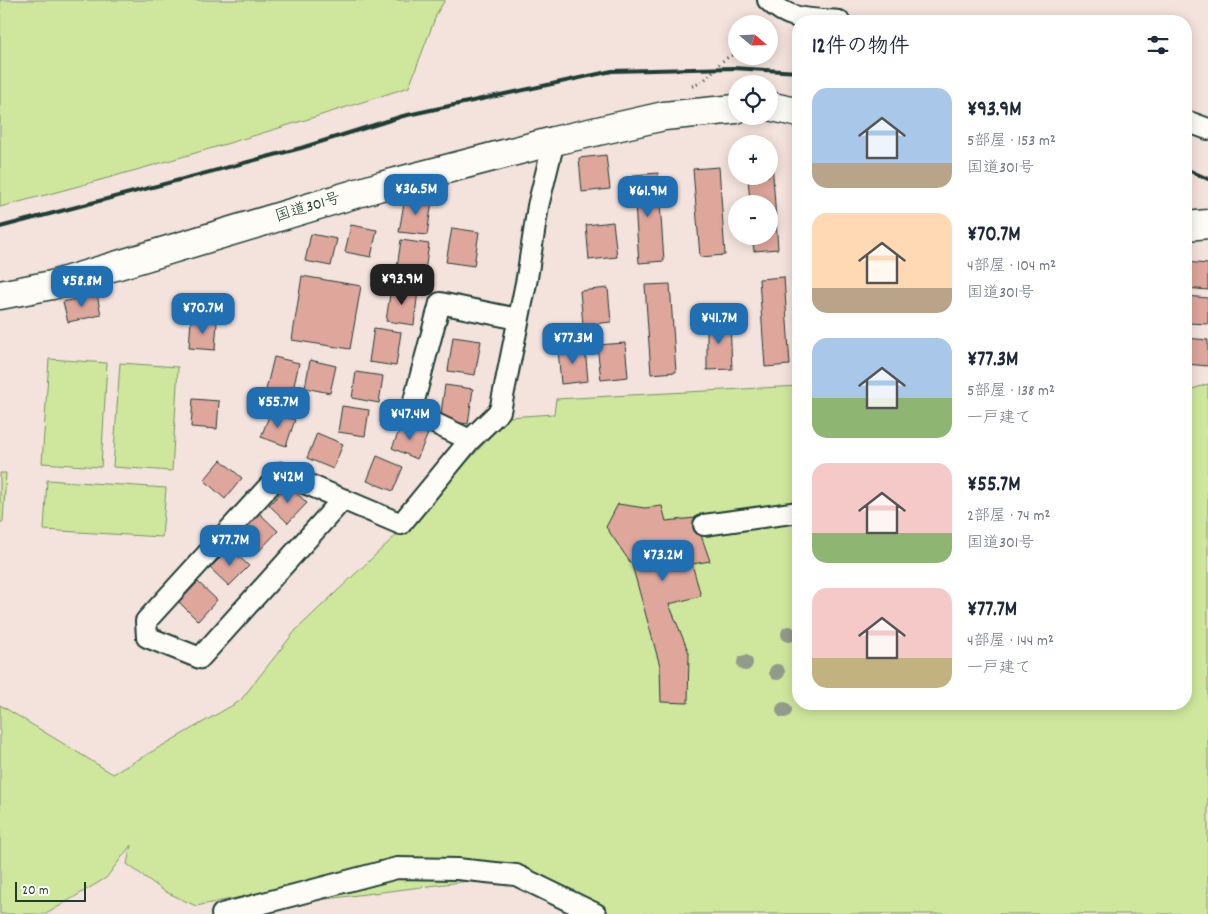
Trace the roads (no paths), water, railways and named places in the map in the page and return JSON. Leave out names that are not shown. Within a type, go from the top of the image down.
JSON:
[{"type":"highway","points":[[778,108],[792,111]]},
{"type":"highway","name":"国道301号","points":[[0,295],[52,285],[381,186],[554,141],[664,116],[728,111]]},
{"type":"highway","points":[[1192,225],[1208,224]]},
{"type":"street","points":[[768,0],[780,12],[792,15]]},
{"type":"street","points":[[1192,123],[1208,129]]},
{"type":"street","points":[[343,499],[200,658],[147,637],[146,621],[281,473],[343,499],[401,524],[470,440],[500,411],[538,206],[554,141]]},
{"type":"street","points":[[470,440],[411,412],[440,303],[518,319]]},
{"type":"street","points":[[704,525],[792,513]]},
{"type":"street","points":[[222,914],[389,870],[406,868],[458,869],[516,875],[596,914]]},
{"type":"railway","points":[[0,227],[301,148],[403,116],[612,71],[733,68],[792,72]]},
{"type":"railway","points":[[1192,172],[1208,179]]}]
